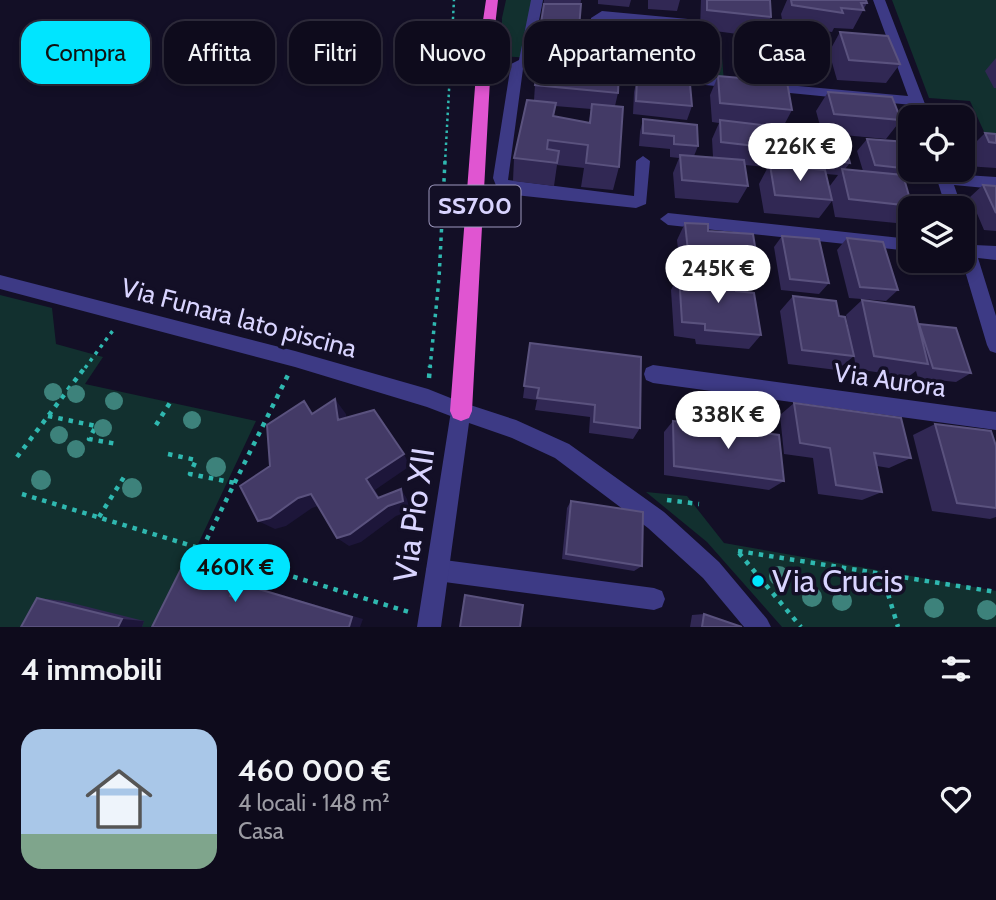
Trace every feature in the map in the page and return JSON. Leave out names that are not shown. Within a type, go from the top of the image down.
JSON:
[{"type":"highway","name":"SS700","points":[[461,411],[484,61],[492,0]]},
{"type":"street","points":[[533,21],[537,0]]},
{"type":"street","points":[[879,0],[919,105]]},
{"type":"street","points":[[597,21],[601,15],[666,21]]},
{"type":"street","points":[[524,65],[517,64],[500,178],[502,184],[515,189],[636,202],[641,200],[643,161]]},
{"type":"street","points":[[720,82],[918,101]]},
{"type":"street","points":[[975,180],[996,183]]},
{"type":"street","points":[[668,219],[898,244]]},
{"type":"street","points":[[975,252],[996,253]]},
{"type":"street","points":[[973,273],[996,345]]},
{"type":"street","name":"Via Funara lato piscina","points":[[0,282],[296,359],[428,398],[516,430],[562,451],[656,520],[711,570],[760,627]]},
{"type":"street","name":"Via Aurora","points":[[653,374],[996,421]]},
{"type":"street","name":"Via Pio XII","points":[[430,623],[461,411]]},
{"type":"street","points":[[437,570],[654,599]]},
{"type":"path","points":[[428,398],[439,279],[454,0]]},
{"type":"path","points":[[17,457],[125,313]]},
{"type":"path","points":[[202,549],[296,359]]},
{"type":"path","points":[[156,425],[171,401]]},
{"type":"path","points":[[48,416],[96,426],[89,439],[117,444]]},
{"type":"path","points":[[168,454],[196,460],[190,474],[234,484]]},
{"type":"path","points":[[99,517],[124,477]]},
{"type":"path","points":[[22,494],[430,623]]},
{"type":"path","points":[[660,499],[699,504]]},
{"type":"path","points":[[801,627],[738,551],[996,592]]},
{"type":"path","points":[[882,575],[898,627]]},
{"type":"green space","points":[[506,0],[543,0],[539,21],[524,21],[524,58],[510,57],[510,21],[502,21]]},
{"type":"green space","points":[[892,0],[996,0],[996,158],[975,112],[975,105],[970,101],[929,98]]},
{"type":"green space","points":[[597,18],[652,21],[597,21]]},
{"type":"green space","points":[[720,43],[721,43],[724,83],[720,83]]},
{"type":"green space","points":[[0,295],[52,308],[56,344],[103,357],[85,384],[256,421],[159,627],[0,627]]},
{"type":"green space","points":[[646,492],[687,496],[724,543],[996,591],[996,627],[782,627],[707,542]]},
{"type":"building","points":[[707,0],[770,0],[771,17],[707,10]]},
{"type":"building","points":[[791,0],[866,0],[867,3],[861,3],[864,10],[841,8],[843,13],[792,5]]},
{"type":"building","points":[[544,4],[581,4],[580,21],[541,21]]},
{"type":"building","points":[[840,32],[888,36],[900,64],[849,60]]},
{"type":"building","points":[[720,76],[734,77],[734,84],[787,84],[792,110],[720,103]]},
{"type":"building","points":[[535,84],[618,84],[618,93]]},
{"type":"building","points":[[637,84],[690,84],[692,106],[636,101]]},
{"type":"building","points":[[828,92],[892,97],[898,120],[834,114]]},
{"type":"building","points":[[527,100],[556,103],[553,116],[590,123],[592,104],[623,107],[619,167],[586,163],[588,145],[548,140],[547,149],[559,151],[557,163],[514,158]]},
{"type":"building","points":[[643,119],[697,125],[698,146],[674,144],[674,136],[643,133]]},
{"type":"building","points":[[720,120],[786,128],[790,150],[721,142]]},
{"type":"building","points":[[985,133],[996,134],[996,143],[989,142]]},
{"type":"building","points":[[806,135],[844,139],[850,163],[810,158]]},
{"type":"building","points":[[867,139],[898,141],[898,168],[875,165]]},
{"type":"building","points":[[680,155],[744,160],[748,186],[682,180]]},
{"type":"building","points":[[770,165],[825,170],[832,200],[775,195]]},
{"type":"building","points":[[842,169],[898,175],[898,182],[905,182],[909,196],[898,196],[898,204],[849,199]]},
{"type":"building","points":[[983,185],[996,186],[996,213]]},
{"type":"building","points":[[685,223],[708,224],[708,231],[753,234],[758,265],[708,261],[707,253],[688,251]]},
{"type":"building","points":[[782,236],[819,239],[829,283],[790,279]]},
{"type":"building","points":[[847,238],[883,242],[898,290],[860,287]]},
{"type":"building","points":[[679,274],[735,279],[736,291],[754,293],[761,335],[705,330],[705,324],[682,322]]},
{"type":"building","points":[[793,296],[836,301],[839,316],[845,317],[854,356],[802,350]]},
{"type":"building","points":[[862,300],[914,307],[928,364],[874,356]]},
{"type":"building","points":[[919,324],[956,328],[971,373],[933,368]]},
{"type":"building","points":[[530,343],[641,357],[640,428],[594,422],[595,405],[537,398],[539,388],[524,386]]},
{"type":"building","points":[[335,399],[338,420],[374,410],[404,454],[366,479],[378,498],[401,489],[403,501],[388,506],[350,534],[337,538],[311,494],[298,498],[270,518],[258,521],[240,486],[270,466],[267,425],[304,401],[312,414]]},
{"type":"building","points":[[794,403],[901,418],[911,458],[874,453],[882,492],[836,485],[830,448],[800,443]]},
{"type":"building","points":[[673,421],[779,435],[784,481],[674,466]]},
{"type":"building","points":[[935,424],[991,431],[996,446],[996,508],[957,503]]},
{"type":"building","points":[[571,501],[643,512],[642,566],[566,554]]},
{"type":"building","points":[[187,557],[240,573],[230,596],[236,598],[242,584],[352,617],[349,627],[152,627]]},
{"type":"building","points":[[465,595],[523,605],[520,627],[460,627]]},
{"type":"building","points":[[37,598],[122,619],[118,627],[21,627]]},
{"type":"building","points":[[704,614],[742,627],[702,627]]},
{"type":"place","name":"Via Crucis","points":[[758,581]]}]
